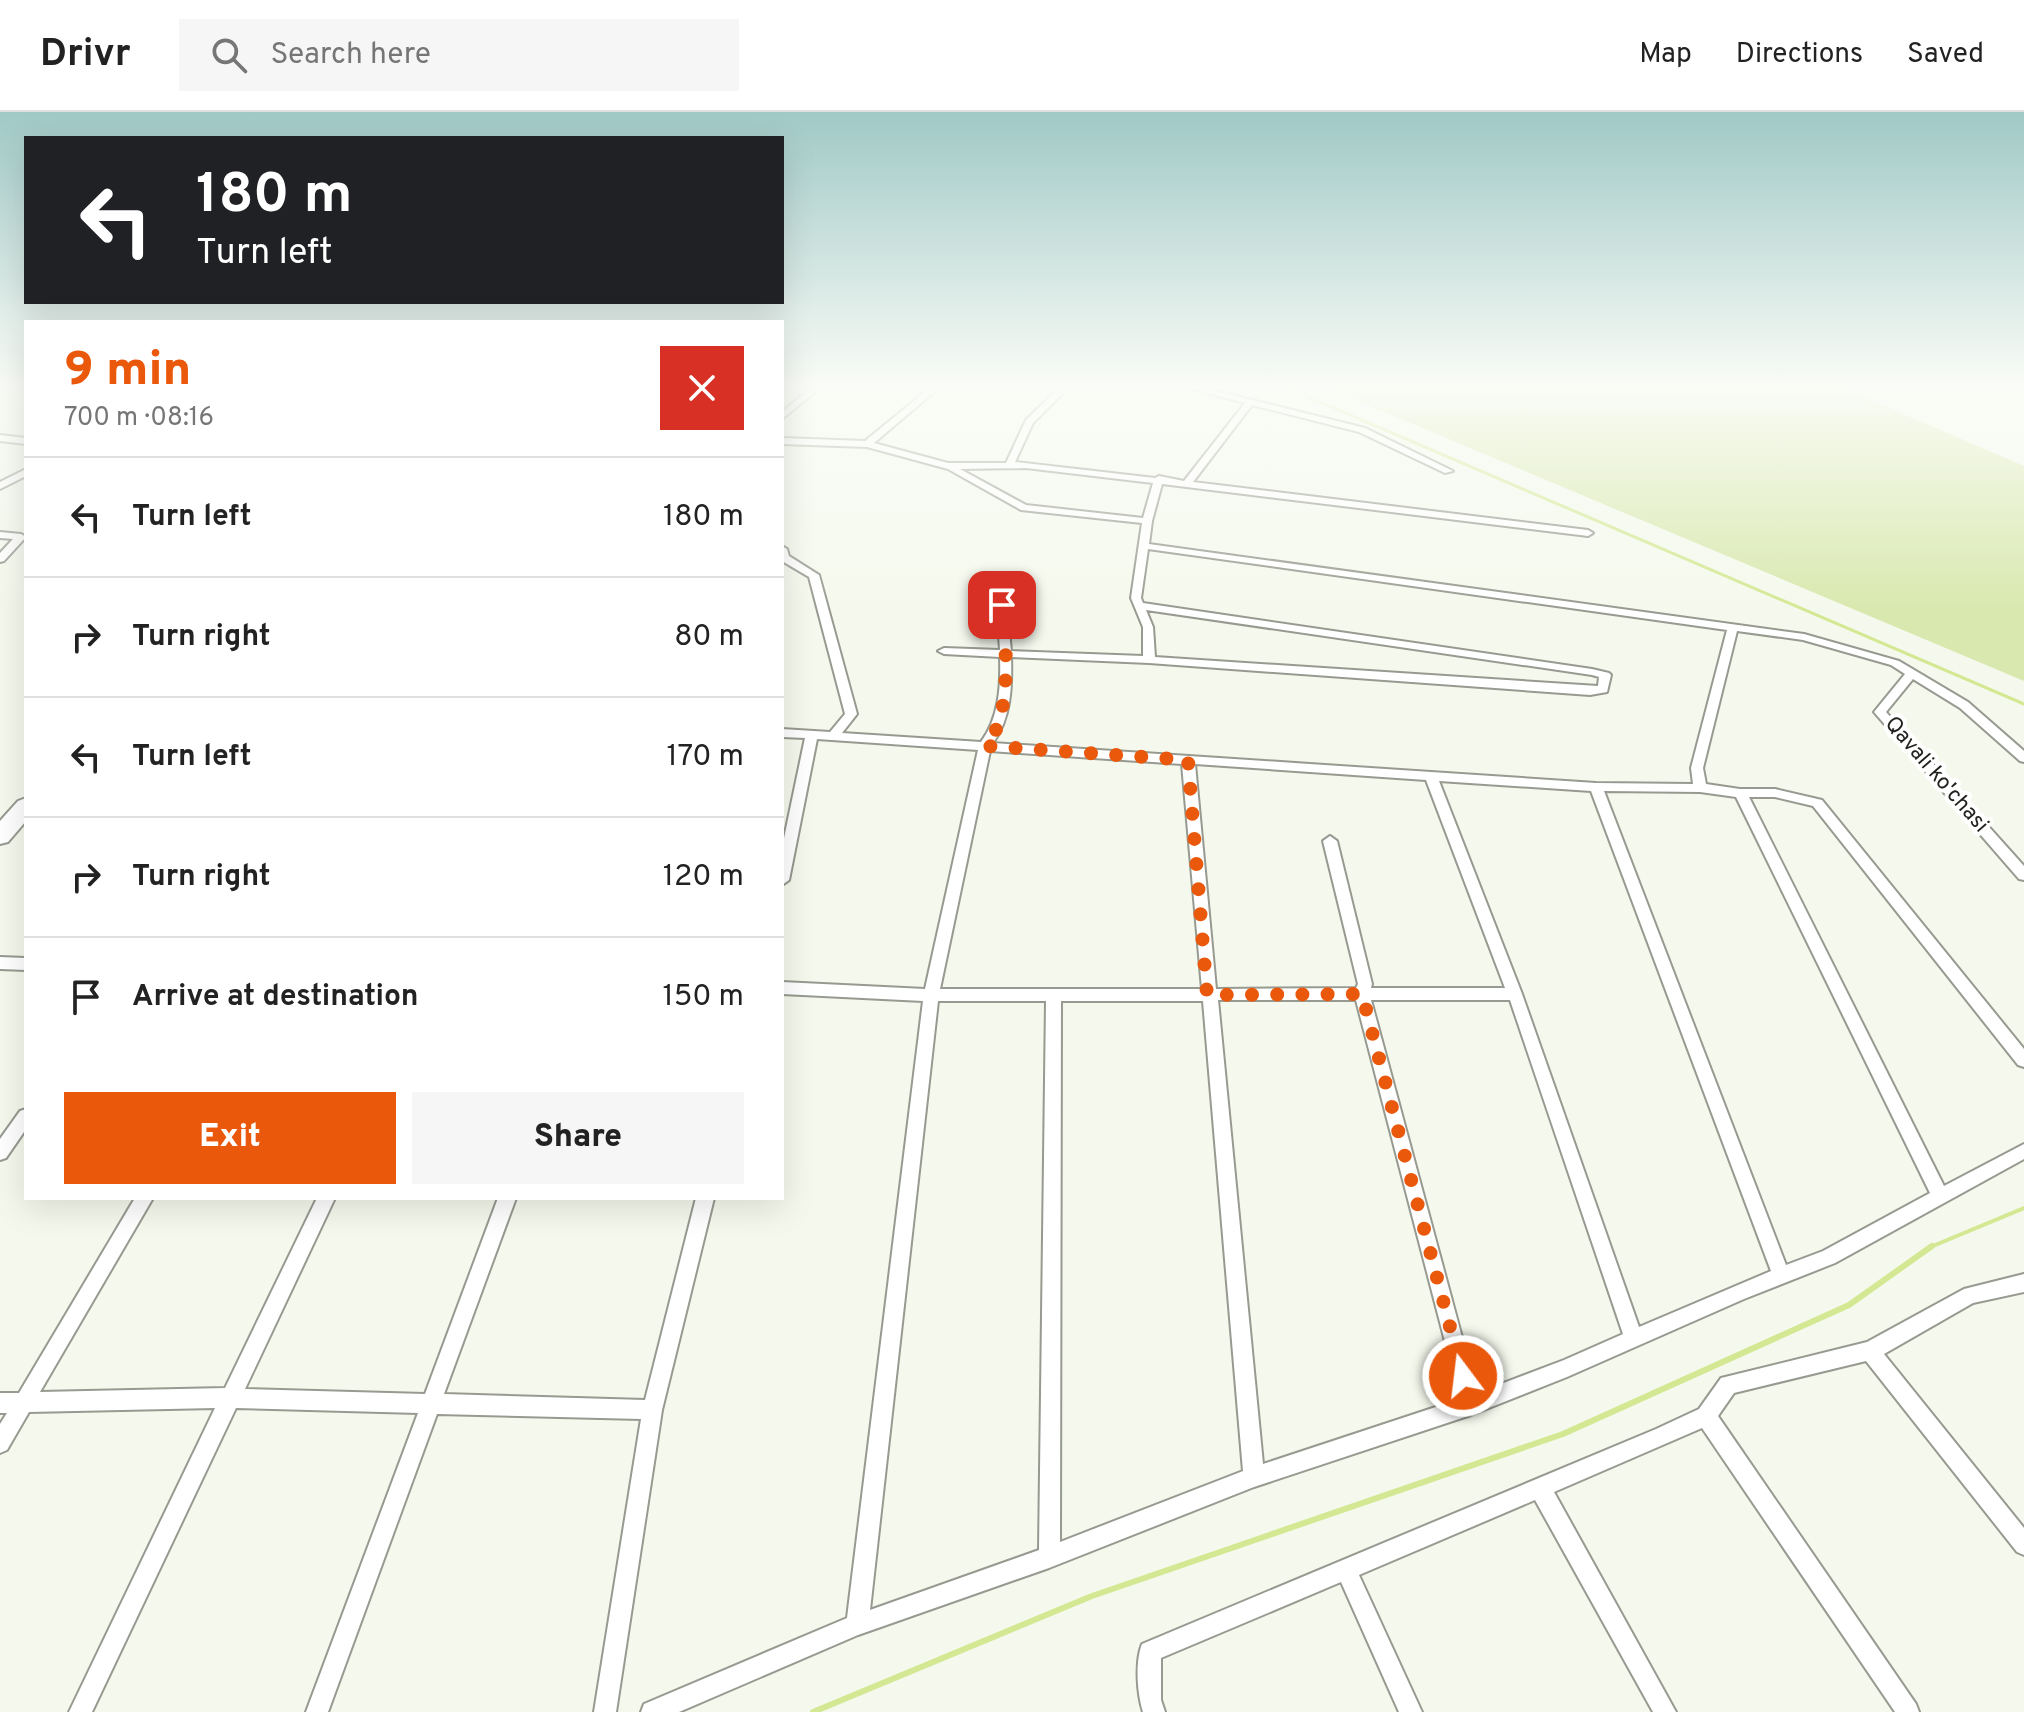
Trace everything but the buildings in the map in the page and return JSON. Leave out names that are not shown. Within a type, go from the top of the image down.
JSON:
[{"type":"highway","points":[[0,814],[24,786]]},
{"type":"highway","points":[[0,836],[24,808]]},
{"type":"street","points":[[932,462],[948,466],[1024,508],[1147,521]]},
{"type":"street","points":[[1188,483],[1204,462]]},
{"type":"street","points":[[1428,462],[1448,471]]},
{"type":"street","points":[[948,466],[1009,465],[1159,479],[1588,533]]},
{"type":"street","points":[[0,486],[24,473]]},
{"type":"street","points":[[1149,660],[1148,627],[1142,606],[1136,598],[1147,521],[1159,479]]},
{"type":"street","points":[[0,535],[21,537],[0,559]]},
{"type":"street","points":[[1145,546],[1804,637],[1895,663],[1964,705],[2024,758]]},
{"type":"street","points":[[784,558],[814,575],[843,676],[851,714],[834,735]]},
{"type":"street","points":[[857,1625],[931,995],[985,746],[997,735],[1008,656],[999,579]]},
{"type":"street","points":[[944,651],[1149,660],[1590,691],[1603,689],[1605,682],[1605,675],[1592,672],[1142,606]]},
{"type":"street","points":[[1700,788],[1697,768],[1733,626]]},
{"type":"street","name":"Qavali ko'chasi","points":[[1911,674],[1880,712],[2024,875]]},
{"type":"street","points":[[784,733],[1596,787],[1700,788],[1775,793],[1817,803],[2024,1060]]},
{"type":"street","points":[[784,870],[812,735]]},
{"type":"street","points":[[1188,760],[1207,995],[1254,1477]]},
{"type":"street","points":[[1431,777],[1515,994],[1634,1339]]},
{"type":"street","points":[[1596,787],[1781,1274]]},
{"type":"street","points":[[1740,793],[1940,1196]]},
{"type":"street","points":[[1330,841],[1365,984],[1362,994],[1471,1405]]},
{"type":"street","points":[[0,963],[24,964]]},
{"type":"street","points":[[784,988],[931,995],[1515,994]]},
{"type":"street","points":[[1049,1557],[1054,995]]},
{"type":"street","points":[[0,1153],[24,1119]]},
{"type":"street","points":[[652,1712],[857,1625],[1049,1557],[1254,1477],[1471,1405],[1634,1339],[1781,1274],[1829,1257],[2024,1151]]},
{"type":"street","points":[[0,1443],[143,1200]]},
{"type":"street","points":[[80,1712],[325,1200]]},
{"type":"street","points":[[317,1712],[506,1200]]},
{"type":"street","points":[[605,1712],[652,1410],[704,1200]]},
{"type":"street","points":[[1154,1712],[1150,1700],[1150,1652],[1345,1568],[1541,1490],[1706,1416],[1728,1385],[1870,1351],[1970,1295],[2024,1283]]},
{"type":"street","points":[[1870,1351],[2024,1545]]},
{"type":"street","points":[[0,1403],[21,1405],[230,1398],[652,1410]]},
{"type":"street","points":[[1706,1416],[1908,1712]]},
{"type":"street","points":[[1541,1490],[1665,1712]]},
{"type":"street","points":[[1345,1568],[1411,1712]]},
{"type":"green space","points":[[1503,462],[2014,462],[2024,466],[2024,681]]},
{"type":"waterway","points":[[1459,462],[2024,704]]},
{"type":"waterway","points":[[1931,1247],[2024,1208]]},
{"type":"waterway","points":[[813,1712],[1092,1596],[1563,1434],[1849,1305],[1931,1247]]},
{"type":"route","points":[[1002,605],[1008,656],[997,735],[985,746],[1139,754],[1188,760],[1207,995],[1362,994],[1463,1376]]}]
